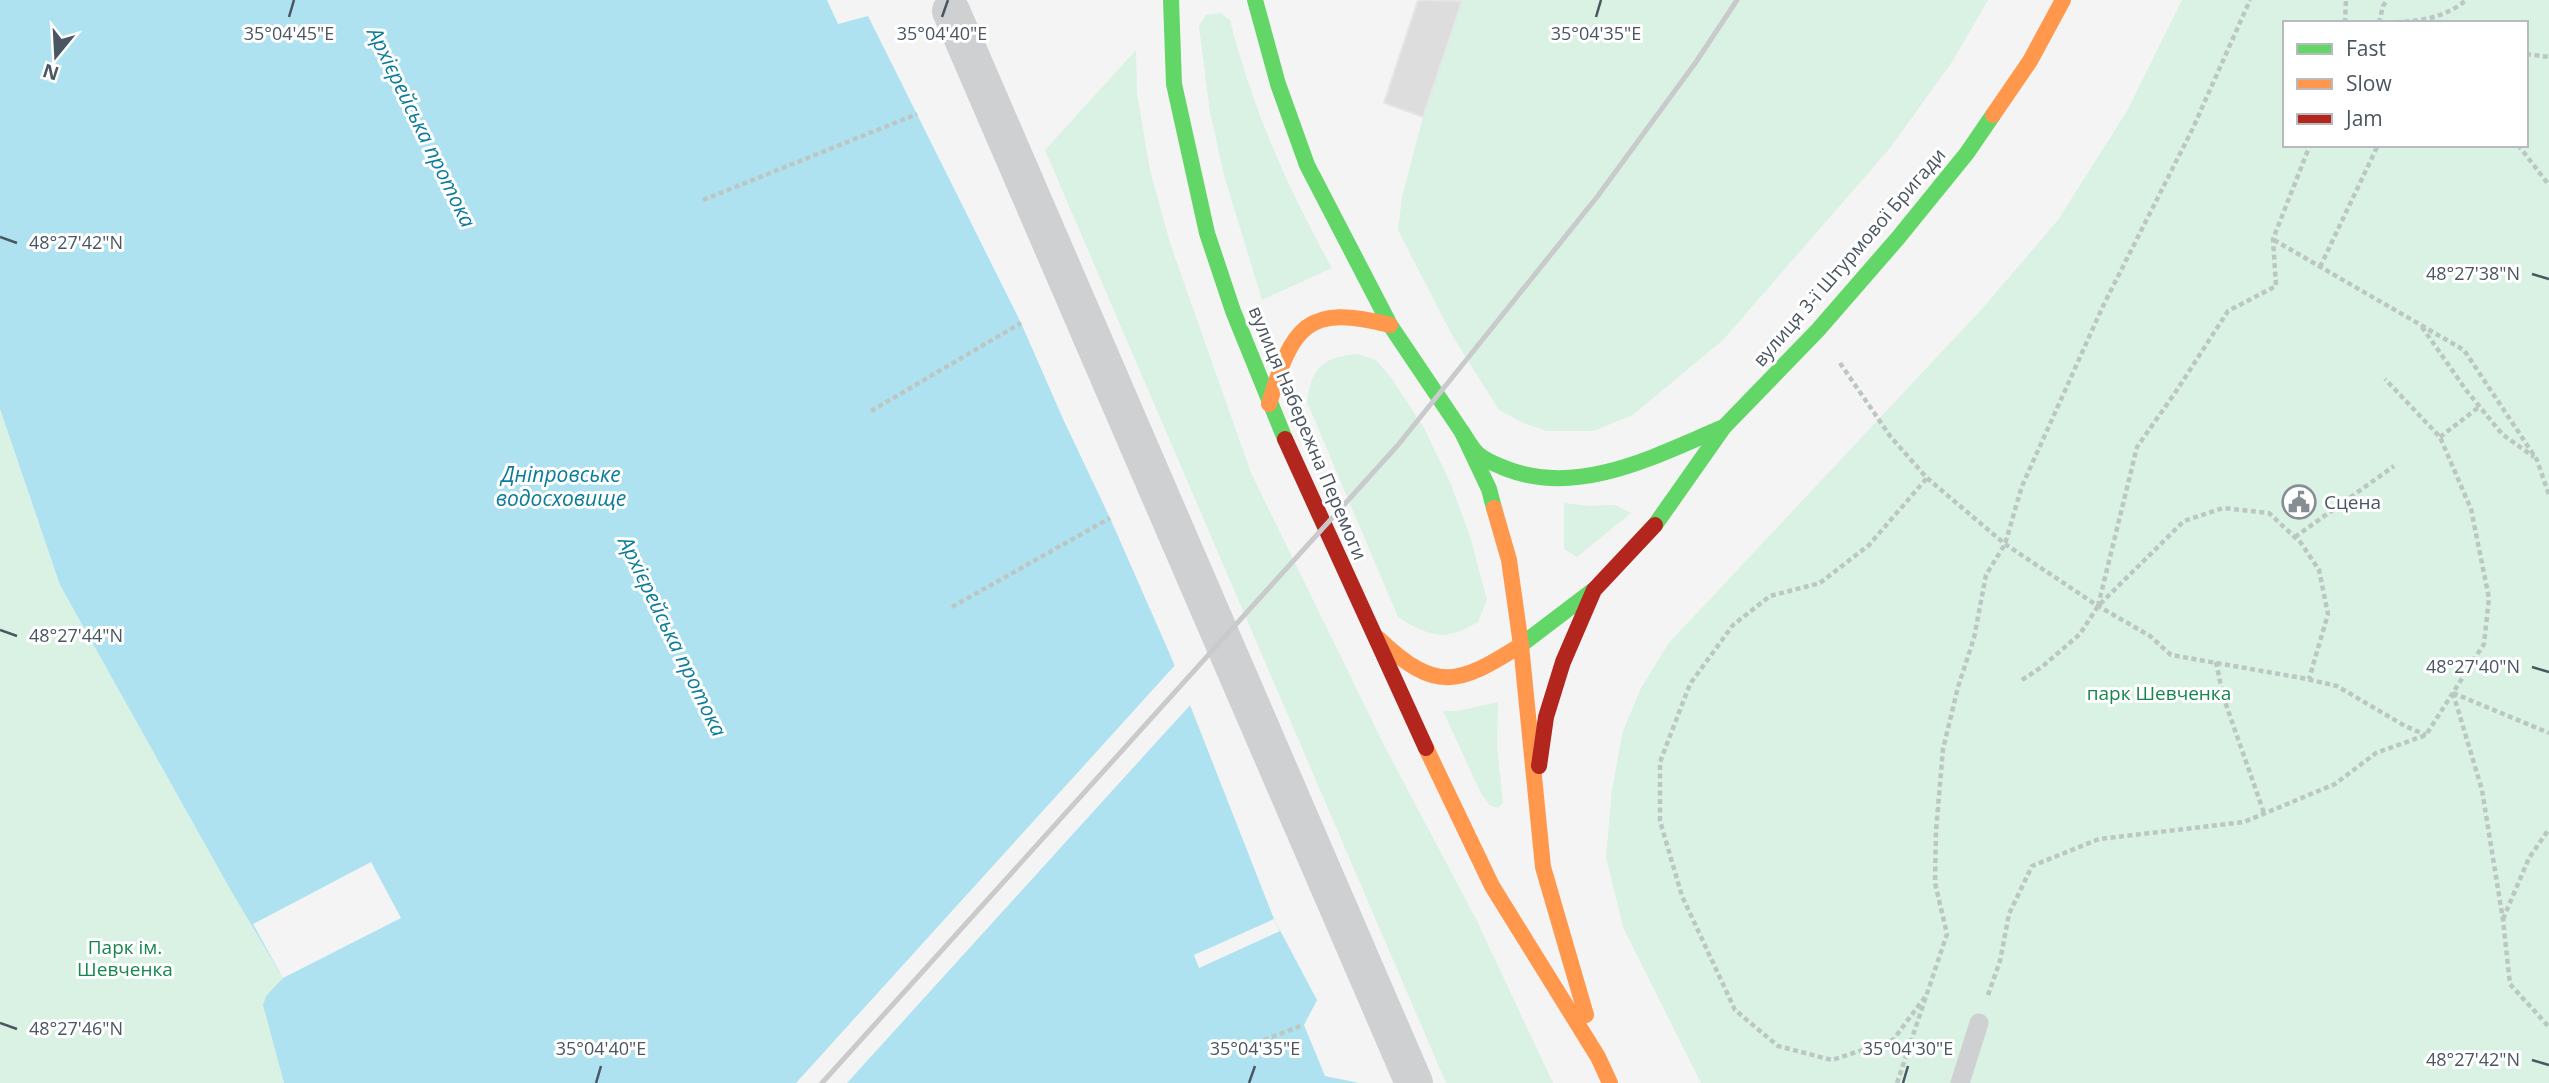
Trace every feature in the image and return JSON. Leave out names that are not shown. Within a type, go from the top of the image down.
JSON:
[{"type":"main road","name":"вулиця Набережна Перемоги","points":[[1171,0],[1174,84],[1207,233],[1233,311],[1269,404],[1372,633],[1492,886],[1598,1057]]},
{"type":"main road","points":[[1255,0],[1278,84],[1307,165],[1390,325],[1462,432],[1489,489],[1509,560],[1521,645],[1543,867],[1598,1057],[1611,1083]]},
{"type":"main road","name":"вулиця 3-ї Штурмової Бригади","points":[[1372,633],[1403,661],[1424,674],[1450,677],[1477,671],[1521,645],[1594,590],[1658,522],[1724,427],[1818,330],[1898,239],[1967,153],[2030,61],[2063,0]]},
{"type":"main road","points":[[1269,404],[1280,363],[1291,340],[1306,325],[1333,315],[1361,315],[1390,325]]},
{"type":"main road","name":"вулиця 3-ї Штурмової Бригади","points":[[1462,432],[1480,456],[1508,471],[1535,478],[1576,478],[1619,469],[1724,427]]},
{"type":"main road","name":"вулиця 3-ї Штурмової Бригади","points":[[1535,793],[1546,717],[1563,662],[1594,590]]},
{"type":"street","points":[[951,11],[1415,1083]]},
{"type":"lane","points":[[1960,1083],[1979,1023]]},
{"type":"path","points":[[1897,1083],[1947,934],[1936,883],[1936,831],[1944,749],[1958,688],[1974,638],[1986,575],[2005,544],[2022,486],[2103,306],[2193,128],[2250,0]]},
{"type":"path","points":[[2345,21],[2346,0]]},
{"type":"path","points":[[2379,21],[2387,0]]},
{"type":"path","points":[[2421,21],[2457,8],[2466,0]]},
{"type":"path","points":[[2528,54],[2549,57]]},
{"type":"path","points":[[703,200],[917,114]]},
{"type":"path","points":[[2098,606],[2137,447],[2228,311],[2276,286],[2273,239],[2309,147]]},
{"type":"path","points":[[2320,267],[2377,147]]},
{"type":"path","points":[[2520,147],[2549,185]]},
{"type":"path","points":[[2273,239],[2464,350],[2537,460],[2549,495]]},
{"type":"path","points":[[871,411],[1021,323]]},
{"type":"path","points":[[2421,326],[2479,407],[2502,434],[2537,460]]},
{"type":"path","points":[[1818,330],[1889,436],[1927,478],[2005,544],[2098,606],[2150,636],[2171,655],[2337,686],[2404,726],[2426,735]]},
{"type":"path","points":[[1979,1023],[2000,961],[2009,914],[2032,866],[2099,839],[2244,822],[2336,784],[2376,752],[2426,735],[2484,644],[2489,598],[2471,509],[2440,437],[2385,379]]},
{"type":"path","points":[[2440,437],[2479,407]]},
{"type":"path","points":[[2295,537],[2394,466]]},
{"type":"path","points":[[1927,478],[1869,545],[1821,583],[1770,596],[1733,625],[1689,684],[1660,762],[1660,821],[1682,896],[1735,1010],[1778,1046],[1832,1060],[1893,1040],[1927,993]]},
{"type":"path","points":[[2022,680],[2080,634],[2098,606],[2184,521],[2223,508],[2269,513],[2301,543],[2319,570],[2328,614],[2309,679]]},
{"type":"path","points":[[952,607],[1110,518]]},
{"type":"path","points":[[2216,662],[2223,696],[2263,813]]},
{"type":"path","points":[[2453,693],[2549,733]]},
{"type":"path","points":[[2453,693],[2482,790],[2503,920],[2510,984],[2549,1027]]},
{"type":"path","points":[[2503,920],[2529,858],[2549,829]]},
{"type":"path","points":[[1256,1042],[1303,1025]]},
{"type":"green space","points":[[1463,0],[1988,0],[1952,62],[1890,148],[1723,340],[1633,415],[1593,431],[1547,431],[1523,423],[1499,410],[1452,335],[1398,230],[1402,197],[1423,117]]},
{"type":"green space","name":"парк Шевченка","points":[[2182,0],[2549,0],[2549,1083],[1701,1083],[1623,927],[1606,857],[1612,789],[1623,731],[1641,688],[1668,644],[1981,310],[2058,220],[2127,111]]},
{"type":"green space","points":[[1220,13],[1230,20],[1260,116],[1301,208],[1332,268],[1262,300],[1224,175],[1210,112],[1199,26],[1206,15]]},
{"type":"green space","points":[[1136,50],[1137,93],[1150,170],[1170,243],[1251,473],[1385,747],[1476,919],[1553,1083],[1446,1083],[1045,150]]},
{"type":"green space","points":[[1357,354],[1376,360],[1392,379],[1424,428],[1450,482],[1470,536],[1487,600],[1478,622],[1456,632],[1428,633],[1398,617],[1307,402],[1312,381],[1321,366],[1335,358]]},
{"type":"green space","name":"Парк iм. Шевченка","points":[[0,409],[60,585],[230,889],[283,978],[266,996],[263,1005],[284,1083],[0,1083]]},
{"type":"green space","points":[[1564,503],[1615,505],[1631,513],[1577,557],[1564,549]]},
{"type":"green space","points":[[1498,702],[1497,747],[1503,802],[1498,808],[1489,805],[1480,791],[1443,711],[1457,711]]},
{"type":"water","name":"Дніпровське водосховище","points":[[0,0],[827,0],[838,24],[868,16],[1021,323],[1172,659],[1274,919],[1317,1000],[1304,1025],[1325,1076],[1359,1083],[284,1083],[263,1005],[266,996],[283,978],[230,889],[60,585],[0,409]]},
{"type":"pier","points":[[1177,663],[1193,702],[847,1083],[796,1083]]},
{"type":"pier","points":[[371,862],[401,918],[283,978],[253,924]]},
{"type":"pier","points":[[1274,919],[1280,931],[1199,968],[1194,955]]},
{"type":"building","points":[[1418,0],[1462,1],[1423,117],[1384,103]]},
{"type":"railway","points":[[822,1083],[1398,445],[1597,197],[1696,62],[1737,0]]},
{"type":"traffic: fast","points":[[1171,0],[1174,84],[1207,233],[1233,311],[1285,439]]},
{"type":"traffic: fast","points":[[1255,0],[1278,84],[1307,165],[1390,325],[1462,432],[1489,489],[1494,508]]},
{"type":"traffic: fast","points":[[1655,525],[1724,427],[1818,330],[1898,238],[1967,153],[1993,115]]},
{"type":"traffic: fast","points":[[1462,432],[1476,452],[1492,463],[1535,476],[1562,478],[1618,469],[1724,427]]},
{"type":"traffic: fast","points":[[1521,645],[1592,591]]},
{"type":"traffic: slow","points":[[1993,115],[2030,61],[2063,0]]},
{"type":"traffic: slow","points":[[1269,404],[1286,356],[1295,339],[1307,327],[1321,320],[1339,317],[1390,325]]},
{"type":"traffic: slow","points":[[1494,508],[1509,560],[1521,645],[1543,867],[1586,1015]]},
{"type":"traffic: slow","points":[[1379,639],[1416,668],[1432,675],[1448,677],[1480,669],[1521,645]]},
{"type":"traffic: slow","points":[[1426,748],[1492,886],[1598,1057],[1610,1083]]},
{"type":"traffic: jam","points":[[1285,439],[1426,748]]},
{"type":"traffic: jam","points":[[1539,766],[1546,717],[1563,662],[1594,590],[1655,525]]},
{"type":"place","name":"Сцена","points":[[2299,502]]},
{"type":"water label","name":"Архієрейська протока","points":[[422,127]]},
{"type":"water label","name":"Архієрейська протока","points":[[673,636]]}]
